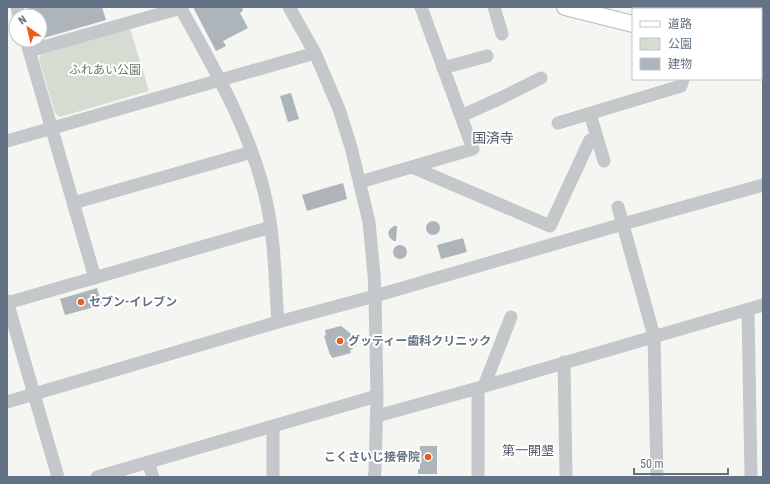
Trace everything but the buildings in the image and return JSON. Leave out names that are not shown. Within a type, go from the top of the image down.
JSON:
[{"type":"main road","points":[[565,7],[632,24]]},
{"type":"street","points":[[48,41],[180,7],[240,120],[260,175],[271,227],[278,322]]},
{"type":"street","points":[[289,7],[315,53],[339,109],[351,147],[369,222],[374,274],[377,396],[374,477]]},
{"type":"street","points":[[360,182],[473,149],[421,7]]},
{"type":"street","points":[[494,7],[502,34]]},
{"type":"street","points":[[29,48],[95,278]]},
{"type":"street","points":[[7,141],[315,53]]},
{"type":"street","points":[[443,68],[487,56]]},
{"type":"street","points":[[460,116],[541,78]]},
{"type":"street","points":[[558,123],[681,86],[683,80]]},
{"type":"street","points":[[590,114],[604,161]]},
{"type":"street","points":[[412,167],[550,226],[590,140]]},
{"type":"street","points":[[73,203],[252,152]]},
{"type":"street","points":[[7,402],[278,322],[375,296],[763,185]]},
{"type":"street","points":[[618,207],[654,336],[657,477]]},
{"type":"street","points":[[58,477],[7,303],[271,227]]},
{"type":"street","points":[[376,416],[763,305]]},
{"type":"street","points":[[748,309],[751,477]]},
{"type":"street","points":[[478,477],[481,387],[511,317]]},
{"type":"street","points":[[564,362],[566,477]]},
{"type":"street","points":[[97,477],[377,396]]},
{"type":"street","points":[[273,427],[273,477]]},
{"type":"street","points":[[148,462],[153,477]]},
{"type":"green space","name":"ふれあい公園","points":[[130,28],[149,91],[60,117],[55,113],[39,59],[41,54]]},
{"type":"place","name":"セブン-イレブン","points":[[81,302]]},
{"type":"place","name":"グッティー歯科クリニック","points":[[340,341]]},
{"type":"place","name":"こくさいじ接骨院","points":[[428,457]]},
{"type":"district","name":"国済寺","points":[[493,138]]},
{"type":"district","name":"第一開墾","points":[[528,450]]}]
